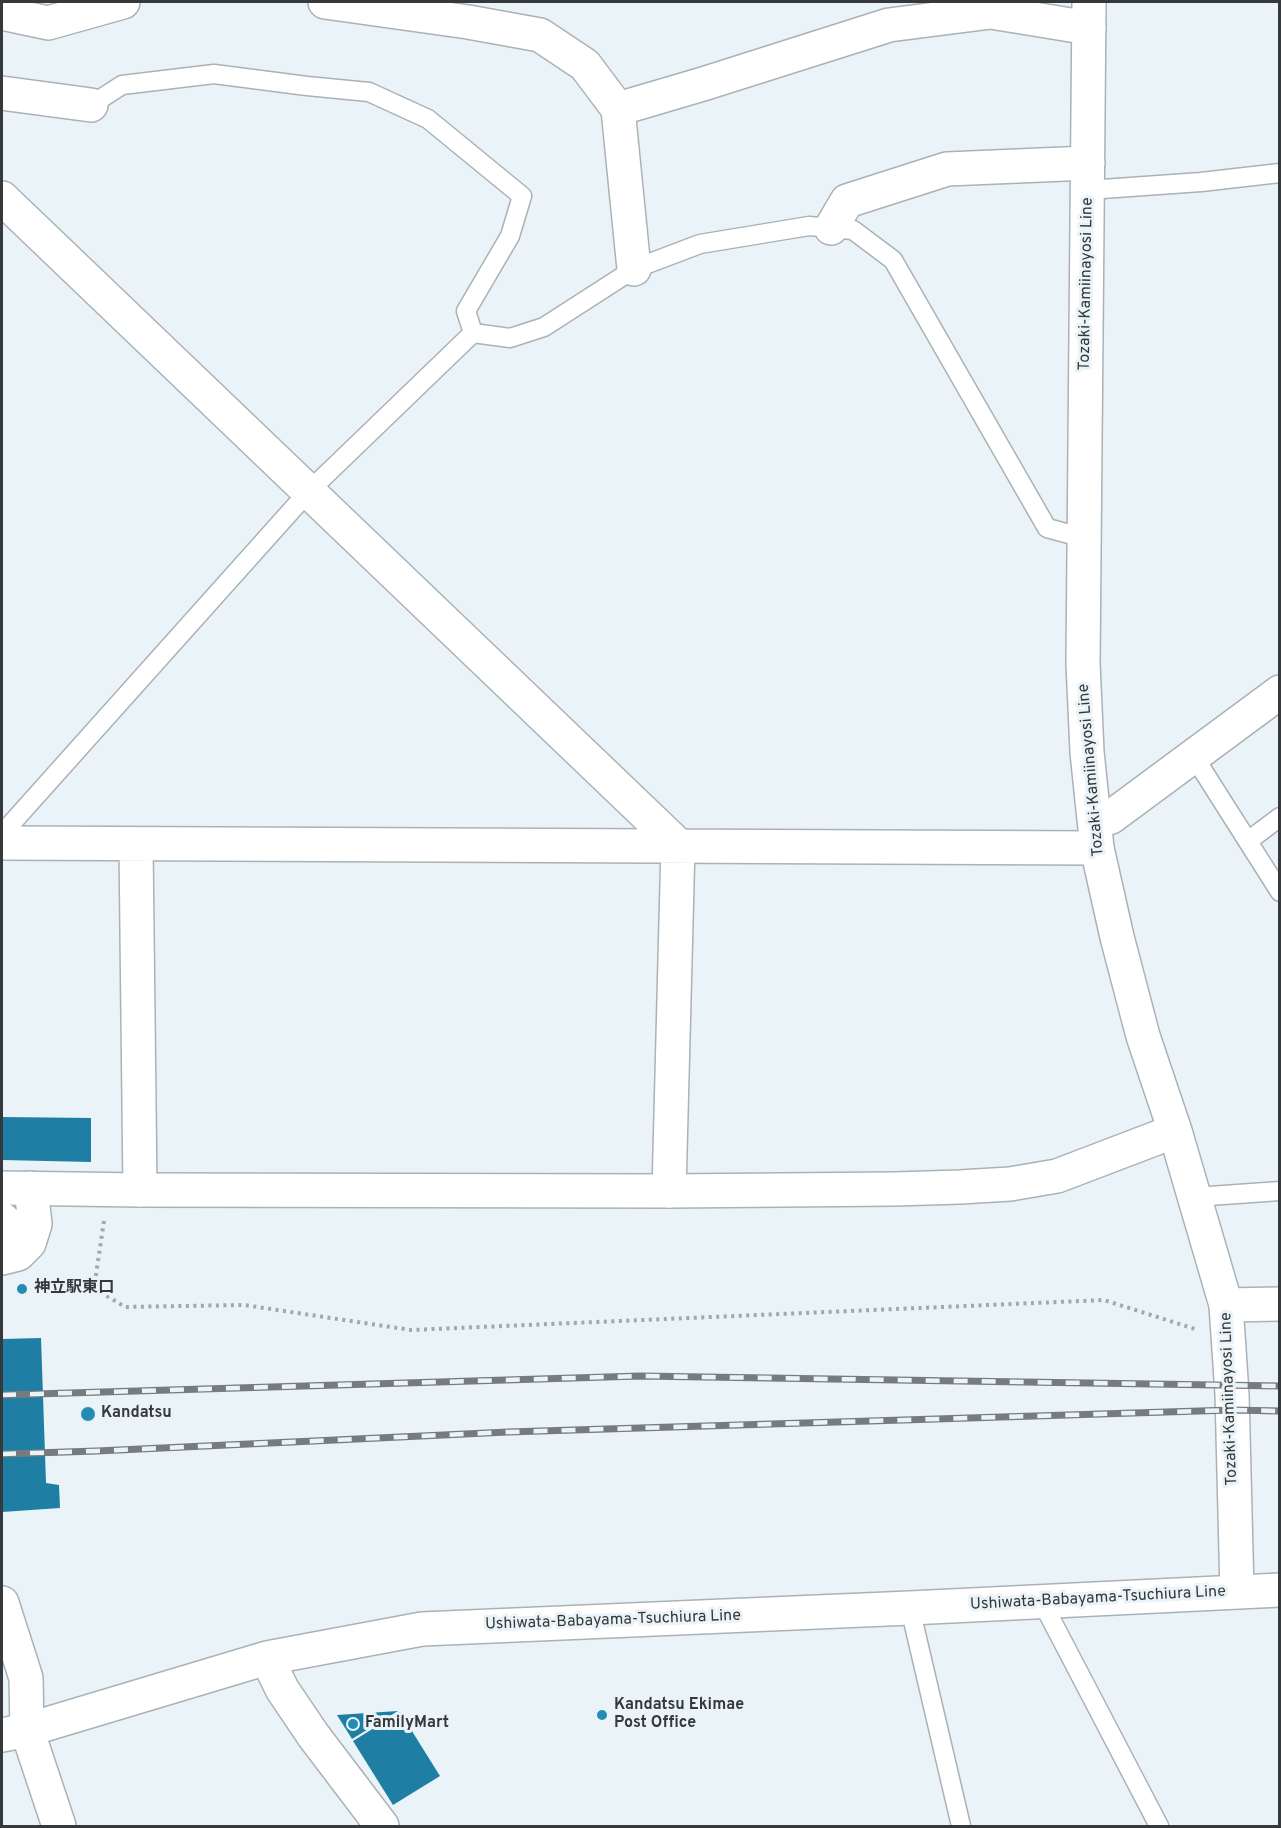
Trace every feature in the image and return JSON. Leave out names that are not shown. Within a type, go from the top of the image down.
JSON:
[{"type":"street","points":[[2,13],[48,23],[123,2]]},
{"type":"street","points":[[325,2],[468,22],[540,35],[585,65],[618,109],[634,269]]},
{"type":"street","points":[[618,109],[889,25],[991,12],[1089,15]]},
{"type":"street","name":"Tozaki-Kamiinayosi Line","points":[[1089,15],[1083,663],[1088,752],[1096,835],[1117,937],[1143,1036],[1175,1131],[1226,1305],[1230,1340],[1237,1592]]},
{"type":"street","points":[[2,93],[91,105]]},
{"type":"street","points":[[831,228],[847,201],[946,168],[1088,176]]},
{"type":"street","points":[[2,198],[678,845],[669,1191]]},
{"type":"street","points":[[2,843],[796,847],[1096,835],[1111,817],[1280,692]]},
{"type":"street","points":[[124,1190],[136,845]]},
{"type":"street","points":[[15,1251],[35,1224],[16,1188],[669,1191],[895,1189],[1010,1184],[1057,1176],[1175,1131]]},
{"type":"street","points":[[2,1218],[15,1251]]},
{"type":"street","points":[[1226,1305],[1280,1304]]},
{"type":"street","name":"Ushiwata-Babayama-Tsuchiura Line","points":[[14,1733],[267,1658],[422,1629],[1280,1590]]},
{"type":"street","points":[[2,1603],[14,1683],[14,1733],[59,1827]]},
{"type":"street","points":[[267,1658],[288,1699],[382,1827]]},
{"type":"lane","points":[[91,105],[122,85],[214,74],[369,92],[428,119],[522,196],[510,236],[466,310],[473,333]]},
{"type":"lane","points":[[1088,176],[1201,182],[1280,173]]},
{"type":"lane","points":[[473,333],[510,338],[544,327],[634,269],[700,244],[809,226],[853,230],[893,260],[1047,528],[1084,538]]},
{"type":"lane","points":[[2,834],[308,492],[473,333]]},
{"type":"lane","points":[[1193,755],[1280,891]]},
{"type":"lane","points":[[1248,842],[1280,818]]},
{"type":"lane","points":[[1195,1197],[1280,1191]]},
{"type":"lane","points":[[1042,1602],[1159,1827]]},
{"type":"lane","points":[[910,1608],[961,1827]]},
{"type":"path","points":[[124,1190],[94,1288],[125,1307],[244,1305],[411,1330],[1104,1300],[1230,1340]]},
{"type":"building","points":[[2,1117],[91,1118],[91,1162],[2,1160]]},
{"type":"building","points":[[41,1338],[46,1483],[59,1485],[60,1508],[2,1512],[2,1339]]},
{"type":"building","points":[[398,1711],[352,1739],[337,1715]]},
{"type":"building","points":[[400,1712],[440,1776],[393,1805],[353,1741]]},
{"type":"railway","points":[[2,1395],[640,1376],[1280,1386]]},
{"type":"railway","points":[[2,1454],[508,1432],[1232,1410],[1280,1411]]},
{"type":"place","name":"神立駅東口","points":[[22,1289]]},
{"type":"place","name":"Kandatsu","points":[[88,1414]]},
{"type":"place","name":"Kandatsu Ekimae Post Office","points":[[602,1715]]},
{"type":"place","name":"FamilyMart","points":[[353,1724]]}]
